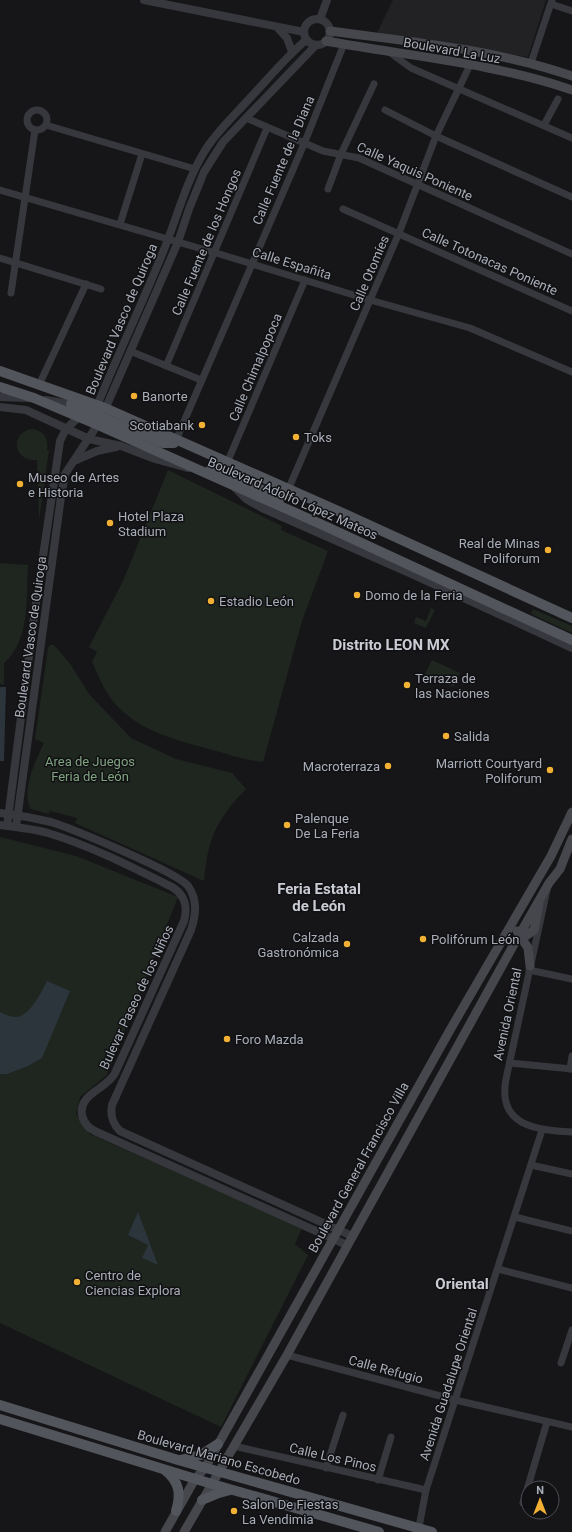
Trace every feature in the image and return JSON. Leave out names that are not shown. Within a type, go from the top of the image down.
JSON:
[{"type":"main road","name":"Boulevard La Luz","points":[[330,31],[456,49],[531,63],[572,76]]},
{"type":"main road","name":"Boulevard La Luz","points":[[326,41],[470,65],[527,77],[572,90]]},
{"type":"main road","name":"Boulevard Adolfo López Mateos","points":[[0,371],[39,385],[100,414],[176,440],[358,520],[572,618]]},
{"type":"main road","name":"Boulevard Adolfo López Mateos","points":[[0,387],[34,398],[78,416],[100,414],[164,456],[197,469],[572,640]]},
{"type":"main road","points":[[71,404],[88,412],[100,414]]},
{"type":"main road","points":[[164,456],[184,458],[202,464],[276,496],[282,497],[288,490]]},
{"type":"main road","name":"Boulevard General Francisco Villa","points":[[165,1532],[195,1479],[205,1468],[402,1115],[523,902],[551,856],[572,812]]},
{"type":"main road","points":[[520,933],[527,935],[534,930],[540,900],[549,883],[560,869],[572,839]]},
{"type":"main road","points":[[551,856],[560,869]]},
{"type":"main road","points":[[523,902],[514,925],[520,933],[529,952],[529,968]]},
{"type":"main road","name":"Boulevard General Francisco Villa","points":[[184,1532],[287,1356],[428,1096],[520,933]]},
{"type":"main road","name":"Boulevard Mariano Escobedo","points":[[0,1405],[205,1468],[418,1530],[432,1532]]},
{"type":"main road","name":"Boulevard Mariano Escobedo","points":[[0,1419],[195,1479],[379,1532]]},
{"type":"main road","points":[[178,1460],[201,1455],[218,1444]]},
{"type":"main road","points":[[162,1468],[170,1474],[178,1486],[180,1495],[176,1511]]},
{"type":"main road","points":[[202,1500],[219,1493],[233,1490]]},
{"type":"street","points":[[144,0],[278,28],[305,36],[316,45],[326,41],[330,31],[326,24],[320,19],[315,19],[307,24],[305,36]]},
{"type":"street","points":[[320,19],[327,0]]},
{"type":"street","points":[[531,63],[552,2],[572,11]]},
{"type":"street","points":[[278,28],[284,34],[292,52]]},
{"type":"street","name":"Boulevard Vasco de Quiroga","points":[[16,827],[65,474],[89,439],[100,414],[137,325],[178,207],[194,169],[224,126],[305,36]]},
{"type":"street","name":"Calle Fuente de la Diana","points":[[176,440],[304,144],[344,44]]},
{"type":"street","name":"Boulevard Vasco de Quiroga","points":[[100,414],[130,351],[137,325],[178,242],[204,172],[214,154],[223,142],[316,45]]},
{"type":"street","points":[[389,52],[411,68],[572,138]]},
{"type":"street","name":"Calle Otomíes","points":[[288,490],[399,233],[436,136],[470,65]]},
{"type":"street","points":[[328,189],[341,154],[374,84]]},
{"type":"street","points":[[544,126],[558,99]]},
{"type":"street","points":[[39,110],[45,114],[47,121],[46,125],[41,129],[35,130],[29,128],[26,122],[28,115],[32,111],[39,110]]},
{"type":"street","points":[[385,110],[436,136],[572,197]]},
{"type":"street","name":"Calle Yaquis Poniente","points":[[246,118],[323,151],[359,158],[572,254]]},
{"type":"street","points":[[46,125],[194,169]]},
{"type":"street","name":"Calle Fuente de los Hongos","points":[[166,366],[216,253],[267,128]]},
{"type":"street","points":[[11,293],[17,262],[35,130]]},
{"type":"street","points":[[206,150],[214,154]]},
{"type":"street","points":[[120,224],[142,154]]},
{"type":"street","name":"Calle Españita","points":[[0,190],[120,224],[370,300],[470,328],[572,372]]},
{"type":"street","name":"Calle Totonacas Poniente","points":[[342,209],[572,311]]},
{"type":"street","points":[[0,258],[101,289]]},
{"type":"street","name":"Calle Chimalpopoca","points":[[227,463],[305,280]]},
{"type":"street","points":[[39,385],[86,284]]},
{"type":"street","points":[[130,351],[201,380]]},
{"type":"street","points":[[0,398],[34,398],[71,404],[100,414]]},
{"type":"street","points":[[0,407],[26,410],[89,439],[121,446],[180,467],[197,469]]},
{"type":"street","name":"Boulevard Vasco de Quiroga","points":[[3,825],[60,441],[66,429],[78,416],[88,412]]},
{"type":"street","points":[[73,461],[97,451],[121,446]]},
{"type":"street","points":[[231,485],[246,499],[262,508],[414,575],[572,648]]},
{"type":"street","name":"Bulevar Paseo de los Niños","points":[[4,813],[18,815],[67,828],[135,857],[180,879],[191,892],[196,910],[191,930],[112,1105],[112,1122],[120,1131],[352,1236]]},
{"type":"street","name":"Bulevar Paseo de los Niños","points":[[3,825],[47,833],[157,879],[178,890],[182,896],[186,908],[184,921],[111,1080],[86,1099],[82,1113],[86,1124],[91,1129],[347,1245]]},
{"type":"street","name":"Avenida Oriental","points":[[542,1130],[516,1118],[507,1109],[504,1088],[529,968],[549,883]]},
{"type":"street","points":[[529,968],[572,979]]},
{"type":"street","points":[[510,1063],[571,1069],[572,1056]]},
{"type":"street","points":[[542,1130],[572,1132]]},
{"type":"street","name":"Avenida Guadalupe Oriental","points":[[418,1530],[426,1490],[542,1130]]},
{"type":"street","points":[[531,1165],[572,1174]]},
{"type":"street","points":[[221,1189],[225,1179]]},
{"type":"street","points":[[515,1217],[572,1231]]},
{"type":"street","points":[[498,1269],[572,1288]]},
{"type":"street","points":[[561,1363],[572,1330]]},
{"type":"street","name":"Calle Refugio","points":[[287,1356],[455,1400],[572,1427]]},
{"type":"street","points":[[326,1468],[343,1415]]},
{"type":"street","points":[[530,1480],[547,1422]]},
{"type":"street","points":[[378,1480],[391,1437]]},
{"type":"street","name":"Calle Los Pinos","points":[[234,1446],[426,1490]]},
{"type":"shaded area","points":[[393,0],[546,0],[528,57],[377,33]]},
{"type":"shaded area","points":[[0,687],[6,687],[4,761],[0,761]]},
{"type":"shaded area","points":[[47,981],[70,991],[42,1058],[28,1066],[7,1074],[0,1074],[0,1012],[15,1017],[25,1013],[30,1009]]},
{"type":"shaded area","points":[[138,1212],[158,1265],[142,1258],[148,1245],[128,1235]]},
{"type":"green space","points":[[31,429],[39,431],[44,435],[47,442],[47,450],[49,450],[39,520],[37,460],[23,457],[17,447],[19,436]]},
{"type":"green space","name":"Estadio León","points":[[168,470],[282,526],[281,530],[328,551],[302,621],[263,762],[242,758],[184,742],[160,734],[138,723],[118,707],[110,697],[92,662],[97,652],[89,647],[123,581]]},
{"type":"green space","points":[[0,563],[28,565],[27,604],[23,630],[13,653],[4,663],[4,685],[0,684]]},
{"type":"green space","points":[[431,608],[435,610],[426,628],[414,623],[416,617],[426,621]]},
{"type":"green space","points":[[533,609],[572,626],[572,633],[531,614]]},
{"type":"green space","name":"Area de Juegos Feria de León","points":[[50,645],[54,645],[71,665],[89,694],[131,738],[176,759],[232,773],[246,789],[227,810],[215,830],[208,853],[204,881],[75,823],[77,818],[50,811],[49,814],[31,809],[27,794],[28,785],[33,767],[44,743],[35,739],[48,648]]},
{"type":"green space","points":[[432,660],[460,673],[454,687],[425,674]]},
{"type":"green space","name":"Centro de Ciencias Explora","points":[[0,837],[76,856],[178,897],[107,1075],[80,1097],[76,1114],[90,1134],[302,1228],[295,1244],[308,1255],[221,1427],[0,1323]]},
{"type":"place","name":"Banorte","points":[[134,396]]},
{"type":"place","name":"Scotiabank","points":[[202,425]]},
{"type":"place","name":"Toks","points":[[296,437]]},
{"type":"place","name":"Museo de Artes e Historia","points":[[20,484]]},
{"type":"place","name":"Hotel Plaza Stadium","points":[[110,523]]},
{"type":"place","name":"Real de Minas Poliforum","points":[[548,550]]},
{"type":"place","name":"Domo de la Feria","points":[[357,595]]},
{"type":"place","name":"Estadio León","points":[[211,601]]},
{"type":"place","name":"Terraza de las Naciones","points":[[407,685]]},
{"type":"place","name":"Salida","points":[[446,736]]},
{"type":"place","name":"Macroterraza","points":[[388,766]]},
{"type":"place","name":"Marriott Courtyard Poliforum","points":[[550,770]]},
{"type":"place","name":"Palenque De La Feria","points":[[287,825]]},
{"type":"place","name":"Polifórum León","points":[[423,939]]},
{"type":"place","name":"Calzada Gastronómica","points":[[347,944]]},
{"type":"place","name":"Foro Mazda","points":[[227,1039]]},
{"type":"place","name":"Centro de Ciencias Explora","points":[[77,1282]]},
{"type":"place","name":"Salon De Fiestas La Vendimia","points":[[234,1511]]},
{"type":"district","name":"Distrito LEON MX","points":[[391,645]]},
{"type":"district","name":"Feria Estatal de León","points":[[319,898]]},
{"type":"district","name":"Oriental","points":[[462,1284]]}]
